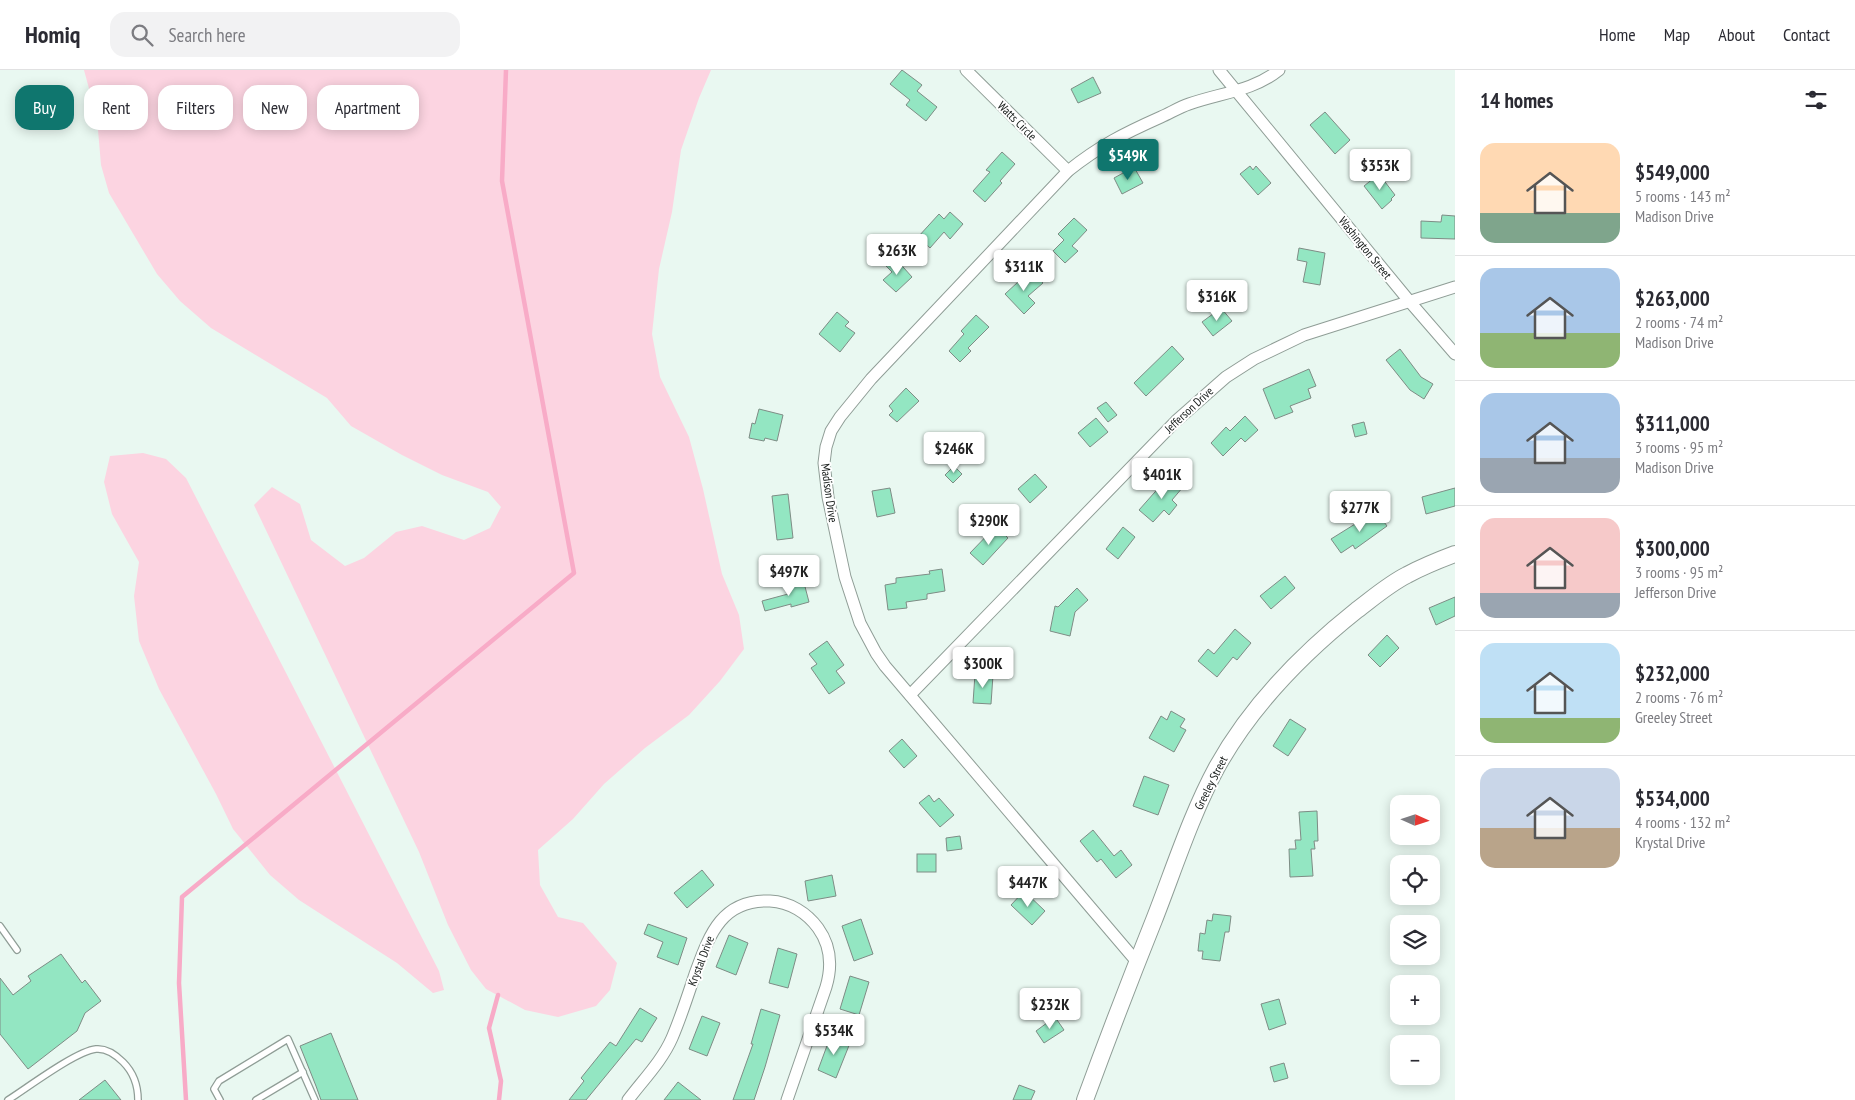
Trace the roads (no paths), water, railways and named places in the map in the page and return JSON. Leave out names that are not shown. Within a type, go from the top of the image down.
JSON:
[{"type":"street","name":"Watts Circle","points":[[966,70],[1068,171]]},
{"type":"street","name":"Washington Street","points":[[1219,70],[1455,354]]},
{"type":"street","name":"Madison Drive","points":[[1136,962],[876,653],[854,608],[845,577],[828,497],[824,464],[826,447],[831,431],[870,378],[1068,171],[1087,156],[1130,130],[1189,104],[1253,86],[1279,70]]},
{"type":"street","name":"Jefferson Drive","points":[[910,695],[1176,421],[1226,377],[1254,359],[1304,335],[1455,287]]},
{"type":"street","name":"Greeley Street","points":[[1085,1100],[1136,962],[1203,796],[1236,736],[1278,683],[1325,637],[1376,595],[1405,576],[1455,554]]},
{"type":"street","name":"Krystal Drive","points":[[628,1100],[672,1039],[706,943],[715,927],[737,908],[745,904],[764,901],[792,906],[808,917],[820,931],[830,958],[829,977],[826,987],[787,1100]]},
{"type":"lane","points":[[0,926],[17,950]]},
{"type":"lane","points":[[220,1100],[214,1089],[219,1081],[288,1039],[316,1100]]},
{"type":"lane","points":[[8,1100],[74,1058],[96,1049],[115,1054],[132,1070],[138,1091],[138,1100]]},
{"type":"lane","points":[[256,1100],[303,1072]]},
{"type":"waterway","points":[[186,1100],[179,983],[182,897],[574,573],[502,181],[506,70]]},
{"type":"waterway","points":[[498,995],[489,1028],[501,1081],[499,1100]]}]
